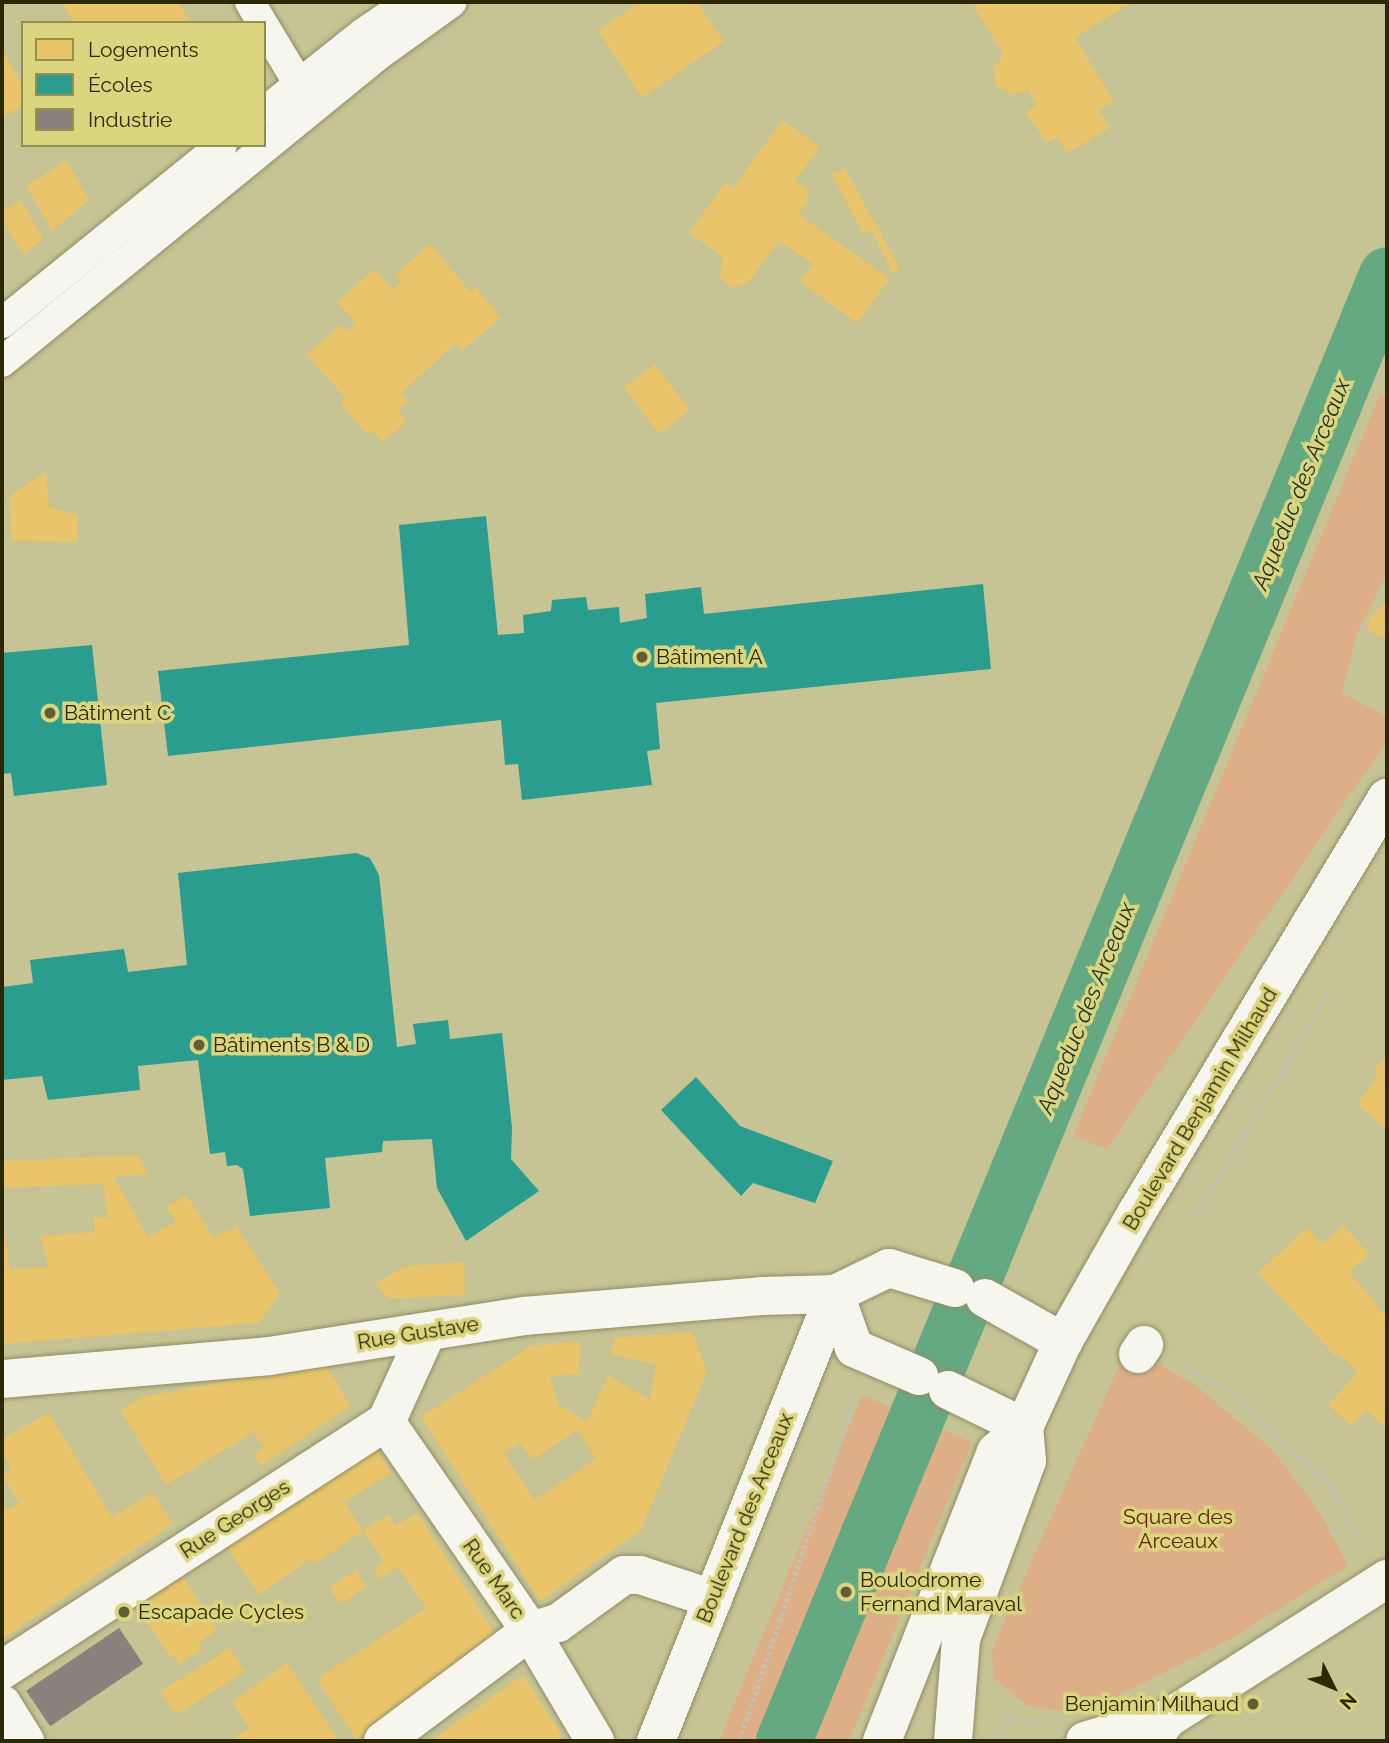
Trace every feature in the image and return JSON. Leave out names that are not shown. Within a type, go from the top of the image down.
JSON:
[{"type":"street","name":"Boulevard Benjamin Milhaud","points":[[882,1741],[996,1452],[1024,1427],[1063,1342],[1137,1212],[1387,798]]},
{"type":"street","name":"Rue Gustave","points":[[2,1379],[269,1356],[524,1316],[761,1296],[835,1294],[889,1268],[970,1293],[1063,1342]]},
{"type":"street","points":[[835,1294],[854,1348],[1024,1427]]},
{"type":"street","name":"Boulevard des Arceaux","points":[[656,1741],[835,1294]]},
{"type":"street","points":[[386,1422],[427,1332]]},
{"type":"street","name":"Rue Marc","points":[[386,1422],[530,1631],[595,1741]]},
{"type":"street","name":"Rue Georges","points":[[2,1670],[386,1422]]},
{"type":"street","name":"Boulevard Benjamin Milhaud","points":[[953,1741],[961,1639],[1027,1461],[1024,1427]]},
{"type":"street","points":[[383,1741],[530,1631],[558,1623],[624,1575],[640,1575],[713,1599]]},
{"type":"street","points":[[1085,1741],[1137,1725],[1159,1730],[1387,1579]]},
{"type":"street","points":[[2,1704],[25,1741]]},
{"type":"lane","points":[[250,2],[261,21]]},
{"type":"lane","points":[[266,131],[306,96],[362,34],[409,2]]},
{"type":"lane","points":[[266,111],[306,96],[452,2]]},
{"type":"lane","points":[[266,29],[306,96]]},
{"type":"lane","points":[[2,323],[220,147]]},
{"type":"lane","points":[[2,362],[248,147]]},
{"type":"path","points":[[1141,1350],[1232,1392],[1332,1488],[1350,1522],[1387,1579]]},
{"type":"path","points":[[739,1741],[858,1388]]},
{"type":"path","points":[[1331,1534],[1350,1522]]},
{"type":"green space","points":[[1380,394],[1387,398],[1387,573],[1357,633],[1342,693],[1387,717],[1387,741],[1107,1149],[1073,1136]]},
{"type":"green space","name":"Square des Arceaux","points":[[1123,1357],[1149,1358],[1199,1388],[1272,1450],[1318,1509],[1348,1566],[1227,1641],[1098,1706],[1063,1711],[1027,1706],[994,1678],[992,1650]]},
{"type":"green space","name":"Boulodrome Fernand Maraval","points":[[862,1395],[972,1442],[849,1741],[719,1741]]},
{"type":"building: Logements","points":[[61,2],[179,2],[188,18],[183,21],[73,21]]},
{"type":"building: Logements","points":[[640,2],[697,2],[724,41],[642,98],[598,30]]},
{"type":"building: Logements","points":[[975,2],[1126,2],[1128,5],[1075,37],[1114,102],[1098,110],[1110,128],[1067,153],[1057,137],[1046,143],[1026,112],[1037,105],[1028,90],[1015,95],[997,87],[993,70],[1003,54],[974,7]]},
{"type":"building: Logements","points":[[2,49],[21,83],[21,106],[2,117]]},
{"type":"building: Logements","points":[[782,120],[820,147],[795,181],[808,190],[807,203],[798,214],[890,279],[857,323],[800,282],[813,264],[779,241],[748,283],[732,288],[720,278],[723,257],[689,233],[725,183],[734,187]]},
{"type":"building: Logements","points":[[67,161],[89,200],[52,231],[26,185]]},
{"type":"building: Logements","points":[[845,168],[900,269],[893,273],[871,230],[863,234],[832,175]]},
{"type":"building: Logements","points":[[21,200],[43,239],[23,255],[2,218],[2,211]]},
{"type":"building: Logements","points":[[430,244],[471,292],[475,287],[501,318],[461,351],[455,344],[401,393],[408,401],[398,410],[407,422],[382,442],[373,431],[368,435],[340,403],[345,398],[307,355],[340,325],[346,332],[356,323],[337,302],[375,269],[393,290],[402,281],[395,275]]},
{"type":"building: Logements","points":[[655,364],[690,410],[659,434],[624,387]]},
{"type":"building: Logements","points":[[46,471],[49,507],[78,515],[77,542],[11,541],[10,496]]},
{"type":"building: Logements","points":[[1387,601],[1387,639],[1368,630],[1370,617]]},
{"type":"building: Logements","points":[[1387,1054],[1387,1130],[1357,1104],[1378,1076],[1373,1071]]},
{"type":"building: Logements","points":[[138,1155],[149,1174],[114,1177],[148,1237],[176,1222],[166,1206],[187,1195],[214,1238],[236,1226],[280,1293],[259,1323],[2,1344],[2,1236],[5,1236],[10,1269],[48,1267],[41,1236],[95,1232],[93,1218],[108,1218],[103,1184],[2,1188],[2,1161]]},
{"type":"building: Logements","points":[[1344,1225],[1369,1254],[1349,1272],[1387,1318],[1387,1429],[1366,1410],[1352,1426],[1328,1405],[1358,1372],[1338,1353],[1335,1356],[1258,1273],[1307,1227],[1322,1244]]},
{"type":"building: Logements","points":[[464,1262],[465,1295],[389,1299],[375,1284],[405,1266]]},
{"type":"building: Logements","points":[[693,1332],[707,1372],[641,1530],[540,1601],[421,1417],[531,1346],[580,1341],[579,1374],[550,1376],[559,1405],[587,1422],[608,1375],[650,1400],[656,1364],[611,1355],[614,1338]],"holes":[[[578,1430],[596,1459],[534,1500],[504,1453],[520,1443],[532,1460]]]},
{"type":"building: Logements","points":[[324,1363],[351,1406],[261,1466],[253,1454],[264,1448],[254,1432],[166,1485],[120,1410],[142,1397]]},
{"type":"building: Logements","points":[[49,1413],[112,1517],[153,1493],[173,1524],[2,1639],[2,1501],[7,1510],[19,1503],[2,1476],[12,1469],[2,1453],[2,1439]]},
{"type":"building: Logements","points":[[374,1445],[392,1473],[344,1502],[363,1531],[314,1564],[310,1559],[259,1595],[225,1544]]},
{"type":"building: Logements","points":[[417,1513],[498,1638],[356,1739],[317,1679],[426,1608],[398,1567],[380,1579],[374,1569],[384,1562],[363,1531],[388,1514],[396,1526]]},
{"type":"building: Logements","points":[[356,1570],[367,1587],[340,1604],[329,1587]]},
{"type":"building: Logements","points":[[181,1574],[217,1630],[199,1642],[203,1649],[180,1664],[175,1656],[171,1658],[135,1604]]},
{"type":"building: Logements","points":[[230,1648],[245,1672],[175,1715],[160,1691]]},
{"type":"building: Logements","points":[[287,1663],[339,1741],[230,1741],[249,1728],[232,1702]]},
{"type":"building: Logements","points":[[523,1675],[561,1734],[558,1741],[431,1741]]},
{"type":"building: Écoles","name":"Bâtiment A","points":[[486,516],[498,635],[524,633],[523,615],[551,611],[552,600],[586,597],[588,610],[619,607],[620,623],[647,618],[645,594],[701,587],[704,614],[983,584],[991,669],[656,703],[660,749],[647,751],[652,785],[522,800],[518,764],[505,765],[501,720],[168,756],[158,671],[409,645],[399,525]]},
{"type":"building: Écoles","name":"Bâtiment C","points":[[92,645],[107,785],[14,796],[11,773],[2,774],[2,653]]},
{"type":"building: Écoles","name":"Bâtiments B & D","points":[[356,853],[370,858],[379,875],[397,1047],[416,1044],[413,1024],[448,1020],[450,1039],[502,1033],[512,1128],[511,1159],[539,1191],[466,1241],[437,1188],[432,1139],[383,1141],[382,1152],[325,1158],[330,1208],[250,1216],[243,1169],[237,1165],[227,1166],[225,1152],[210,1154],[198,1060],[138,1066],[140,1090],[48,1100],[42,1076],[2,1080],[2,987],[33,983],[30,960],[124,949],[128,972],[187,965],[178,873]]},
{"type":"building: Écoles","points":[[696,1077],[740,1126],[833,1161],[815,1203],[753,1183],[741,1196],[661,1110]]},
{"type":"building: Industrie","points":[[119,1628],[143,1664],[50,1726],[26,1691]]},
{"type":"waterway","name":"Aqueduc des Arceaux","points":[[784,1741],[1387,275]]},
{"type":"place","name":"Bâtiment A","points":[[642,657]]},
{"type":"place","name":"Bâtiment C","points":[[50,713]]},
{"type":"place","name":"Bâtiments B & D","points":[[199,1045]]},
{"type":"place","name":"Boulodrome Fernand Maraval","points":[[846,1592]]},
{"type":"place","name":"Escapade Cycles","points":[[124,1612]]},
{"type":"place","name":"Benjamin Milhaud","points":[[1253,1704]]}]
